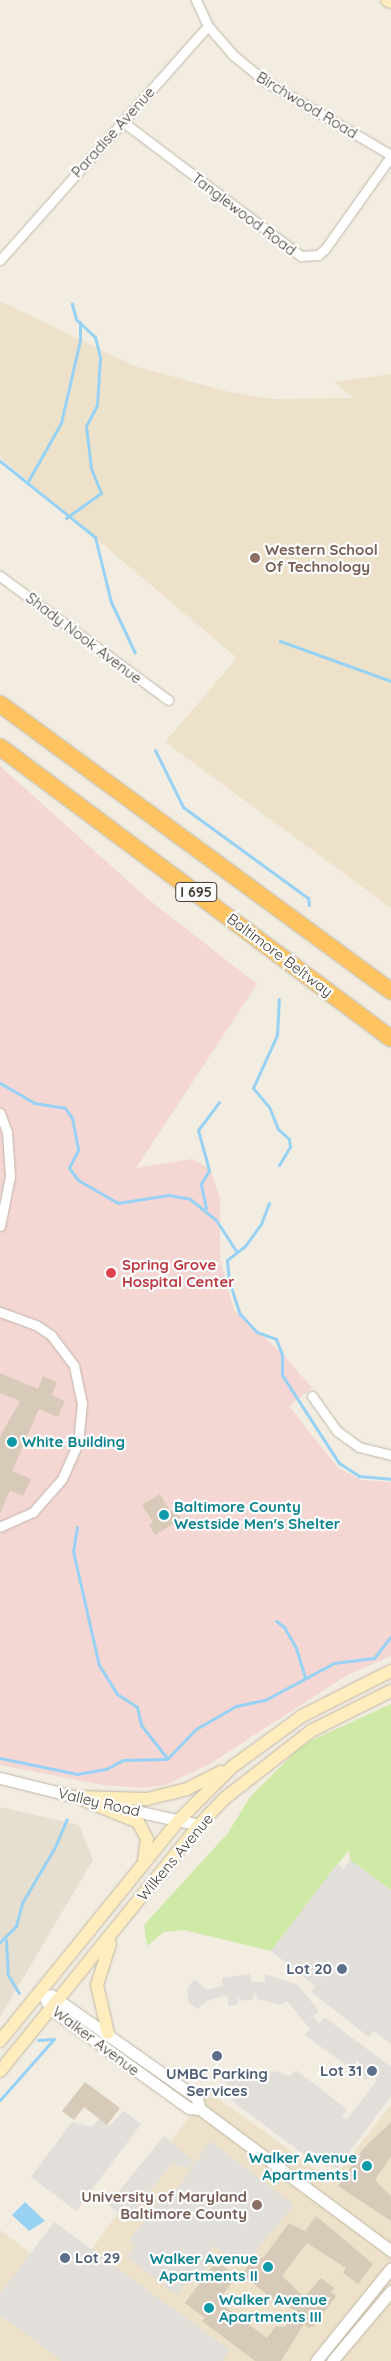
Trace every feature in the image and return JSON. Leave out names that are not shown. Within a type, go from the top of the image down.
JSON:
[{"type":"highway","name":"I 695","points":[[0,704],[391,991]]},
{"type":"highway","name":"Baltimore Beltway","points":[[0,747],[391,1038]]},
{"type":"main road","points":[[387,0],[391,2]]},
{"type":"main road","name":"Wilkens Avenue","points":[[0,2041],[179,1820],[232,1767],[302,1716],[391,1671]]},
{"type":"main road","name":"Wilkens Avenue","points":[[0,2071],[199,1825],[278,1754],[342,1713],[391,1691]]},
{"type":"main road","points":[[76,1797],[128,1800],[164,1796],[232,1767]]},
{"type":"main road","points":[[76,1797],[138,1822],[147,1839],[142,1866]]},
{"type":"main road","points":[[108,2033],[98,1999],[100,1970],[125,1917]]},
{"type":"street","points":[[196,0],[208,26]]},
{"type":"street","name":"Paradise Avenue","points":[[0,260],[3,249],[123,122],[208,26]]},
{"type":"street","name":"Birchwood Road","points":[[208,26],[233,55],[266,82],[391,156]]},
{"type":"street","name":"Tanglewood Road","points":[[123,122],[301,256],[318,254],[325,249],[391,156]]},
{"type":"street","name":"Shady Nook Avenue","points":[[0,576],[168,700]]},
{"type":"street","points":[[0,1113],[7,1132],[10,1176],[0,1226]]},
{"type":"street","points":[[0,1312],[36,1325],[51,1335],[74,1366],[82,1403],[78,1444],[62,1480],[33,1512],[0,1527]]},
{"type":"street","points":[[312,1396],[337,1431],[348,1439],[374,1452],[391,1455]]},
{"type":"street","name":"Valley Road","points":[[0,1778],[199,1825]]},
{"type":"street","name":"Walker Avenue","points":[[41,1992],[59,1998],[197,2098],[200,2109]]},
{"type":"street","name":"Walker Avenue","points":[[41,1992],[50,2008],[174,2098],[189,2108],[200,2109],[391,2251]]},
{"type":"street","points":[[316,2361],[391,2268]]},
{"type":"street","points":[[332,2361],[391,2291]]},
{"type":"shaded area","name":"Western School Of Technology","points":[[0,301],[134,366],[229,392],[272,399],[354,398],[334,382],[391,374],[391,908],[165,742],[237,658],[0,457]]},
{"type":"shaded area","name":"Spring Grove Hospital Center","points":[[0,766],[148,899],[257,984],[136,1168],[192,1159],[210,1169],[220,1198],[220,1259],[234,1310],[282,1353],[312,1388],[289,1406],[337,1467],[361,1480],[391,1482],[391,1656],[349,1674],[208,1765],[165,1785],[143,1788],[103,1785],[0,1765]]},
{"type":"shaded area","points":[[0,1807],[79,1825],[93,1860],[0,2017]]},
{"type":"shaded area","name":"Lot 20","points":[[350,1860],[391,1890],[391,2044],[374,2031],[369,2037],[311,1992],[315,1986],[271,1951],[337,1864],[343,1869]]},
{"type":"shaded area","name":"Lot 31","points":[[250,1974],[251,1982],[265,1982],[265,1974],[298,1985],[319,2011],[313,2017],[319,2023],[324,2017],[391,2067],[391,2096],[337,2169],[315,2153],[310,2159],[232,2101],[237,2092],[221,2079],[275,2071],[290,2076],[296,2070],[347,2109],[342,2116],[347,2120],[377,2080],[370,2075],[366,2080],[305,2035],[310,2029],[287,2001],[281,2005],[257,1999],[255,1991],[253,1999],[240,2001],[237,1993],[238,2004],[229,2006],[227,1995],[206,2001],[198,2009],[189,2003],[187,1989],[194,1979],[207,1990],[222,1986],[222,1978]]},
{"type":"shaded area","name":"University of Maryland Baltimore County","points":[[208,2091],[331,2180],[391,2105],[391,2361],[0,2361],[0,2230],[68,2281]]},
{"type":"shaded area","points":[[124,2111],[141,2124],[76,2211],[31,2177],[72,2122],[92,2127],[99,2119],[109,2126]]},
{"type":"shaded area","points":[[164,2136],[194,2161],[188,2168],[172,2164],[127,2219],[108,2205]]},
{"type":"shaded area","points":[[210,2141],[294,2205],[248,2260],[228,2258],[215,2245],[210,2252],[216,2256],[201,2275],[193,2272],[177,2295],[163,2285],[168,2278],[164,2275],[159,2281],[127,2257],[135,2245],[129,2240],[161,2199],[169,2202]]},
{"type":"shaded area","name":"Lot 29","points":[[54,2222],[230,2350],[223,2361],[62,2361],[0,2315],[0,2294]]},
{"type":"green space","points":[[391,1704],[391,1890],[350,1860],[349,1850],[271,1951],[184,1930],[164,1932],[147,1946],[144,1925],[228,1833],[250,1797],[294,1753],[310,1741]]},
{"type":"water","points":[[25,2202],[45,2221],[29,2231],[12,2215]]},
{"type":"building","name":"White Building","points":[[0,1373],[38,1389],[43,1376],[57,1382],[52,1395],[65,1401],[58,1417],[39,1409],[12,1471],[31,1479],[23,1496],[10,1490],[0,1514],[0,1436],[20,1401],[0,1393]]},
{"type":"building","name":"Baltimore County Westside Men's Shelter","points":[[160,1494],[170,1511],[175,1509],[181,1519],[155,1535],[149,1525],[153,1522],[142,1505]]},
{"type":"building","points":[[85,2082],[120,2108],[107,2125],[84,2107],[74,2120],[62,2111]]},
{"type":"building","name":"Walker Avenue Apartments I","points":[[391,2122],[391,2156],[375,2180],[391,2196],[391,2221],[338,2186],[363,2149]]},
{"type":"building","points":[[316,2216],[373,2264],[358,2284],[343,2273],[346,2268],[307,2243],[282,2276],[304,2297],[321,2278],[334,2288],[331,2292],[336,2296],[314,2326],[309,2328],[304,2324],[281,2361],[255,2361],[202,2321],[205,2318],[185,2303],[213,2265],[217,2267],[220,2264],[237,2276],[218,2301],[267,2338],[276,2326],[285,2327],[296,2312],[280,2301],[278,2304],[242,2274],[256,2254],[263,2258],[289,2223],[305,2231]]},
{"type":"waterway","points":[[66,518],[101,493],[91,468],[86,426],[97,405],[100,357],[95,337],[76,319],[72,304]]},
{"type":"waterway","points":[[27,483],[61,423],[80,340],[80,322]]},
{"type":"waterway","points":[[0,461],[95,537],[111,602],[135,653]]},
{"type":"waterway","points":[[280,641],[391,681]]},
{"type":"waterway","points":[[155,750],[183,807],[308,898],[309,905]]},
{"type":"waterway","points":[[279,999],[277,1035],[253,1088],[269,1107],[278,1129],[289,1139],[290,1147],[279,1165]]},
{"type":"waterway","points":[[0,1083],[34,1103],[65,1108],[72,1118],[78,1150],[69,1168],[78,1180],[118,1203],[168,1195],[190,1199],[216,1220],[236,1251]]},
{"type":"waterway","points":[[206,1208],[201,1184],[209,1170],[198,1130],[219,1102]]},
{"type":"waterway","points":[[269,1203],[261,1224],[245,1246],[227,1260],[229,1281],[240,1314],[257,1332],[276,1339],[282,1355],[282,1375],[339,1463],[359,1476],[391,1479]]},
{"type":"waterway","points":[[77,1527],[73,1551],[99,1665],[117,1694],[137,1707],[141,1725],[167,1758]]},
{"type":"waterway","points":[[276,1621],[284,1627],[296,1648],[305,1677]]},
{"type":"waterway","points":[[0,1758],[77,1774],[106,1769],[123,1760],[167,1759],[196,1729],[236,1706],[265,1700],[334,1663],[374,1658],[391,1636]]},
{"type":"waterway","points":[[0,1942],[16,1926],[22,1903],[55,1847],[67,1819]]},
{"type":"waterway","points":[[6,1940],[8,1975],[19,1993]]},
{"type":"waterway","points":[[38,2040],[54,2039]]},
{"type":"waterway","points":[[0,2100],[54,2039]]},
{"type":"place","name":"Western School Of Technology","points":[[255,558]]},
{"type":"place","name":"Spring Grove Hospital Center","points":[[111,1273]]},
{"type":"place","name":"White Building","points":[[12,1442]]},
{"type":"place","name":"Baltimore County Westside Men's Shelter","points":[[164,1515]]},
{"type":"place","name":"Lot 20","points":[[342,1969]]},
{"type":"place","name":"UMBC Parking Services","points":[[217,2056]]},
{"type":"place","name":"Lot 31","points":[[372,2071]]},
{"type":"place","name":"Walker Avenue Apartments I","points":[[367,2166]]},
{"type":"place","name":"University of Maryland Baltimore County","points":[[257,2205]]},
{"type":"place","name":"Lot 29","points":[[65,2258]]},
{"type":"place","name":"Walker Avenue Apartments II","points":[[268,2267]]},
{"type":"place","name":"Walker Avenue Apartments III","points":[[209,2308]]}]
